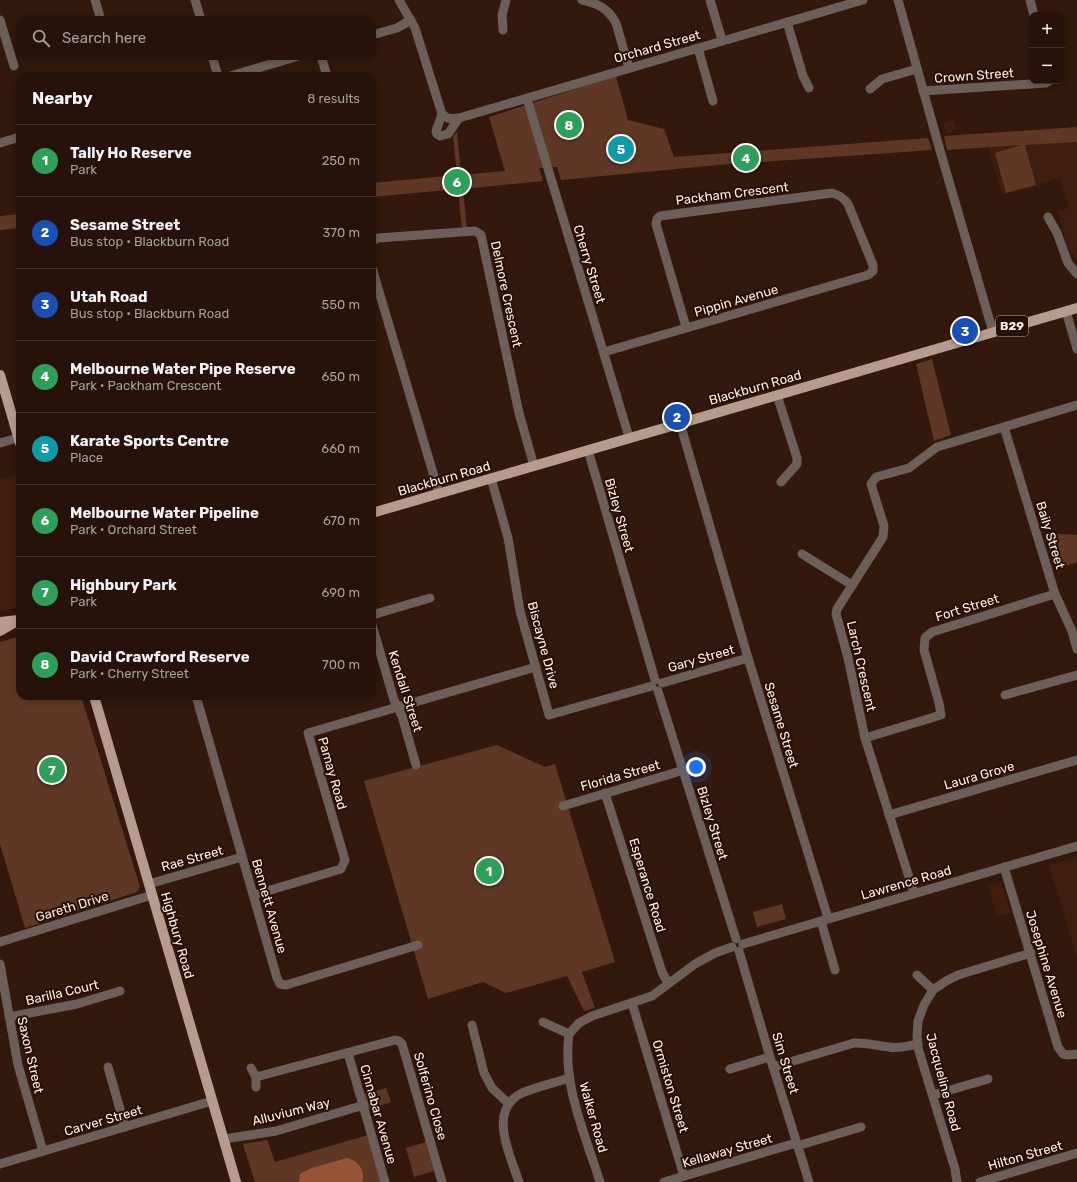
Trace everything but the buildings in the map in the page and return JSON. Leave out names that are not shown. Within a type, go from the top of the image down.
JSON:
[{"type":"main road","name":"Blackburn Road","points":[[376,512],[629,437],[1077,308]]},
{"type":"main road","points":[[0,375],[16,430]]},
{"type":"main road","points":[[0,622],[16,620]]},
{"type":"main road","points":[[0,632],[16,622]]},
{"type":"main road","name":"Highbury Road","points":[[95,700],[224,1139],[234,1182]]},
{"type":"street","points":[[95,0],[100,16]]},
{"type":"street","points":[[195,0],[200,16]]},
{"type":"street","points":[[399,0],[415,28],[442,114],[436,131],[437,134],[440,136],[448,134],[459,118]]},
{"type":"street","points":[[503,30],[502,15],[506,0]]},
{"type":"street","points":[[582,0],[598,2],[609,12],[616,23],[629,68]]},
{"type":"street","points":[[710,0],[722,40]]},
{"type":"street","name":"Orchard Street","points":[[442,114],[446,118],[459,118],[863,0]]},
{"type":"street","points":[[898,0],[993,332]]},
{"type":"street","points":[[1030,0],[1033,12]]},
{"type":"street","points":[[0,20],[14,66]]},
{"type":"street","points":[[376,34],[397,28],[411,20]]},
{"type":"street","points":[[787,22],[803,76],[810,88]]},
{"type":"street","points":[[698,48],[713,100]]},
{"type":"street","points":[[213,60],[217,72]]},
{"type":"street","points":[[244,72],[285,60]]},
{"type":"street","points":[[322,60],[326,72]]},
{"type":"street","points":[[870,89],[882,79],[917,69]]},
{"type":"street","name":"Crown Street","points":[[923,91],[1031,84]]},
{"type":"street","name":"Cherry Street","points":[[527,99],[629,437]]},
{"type":"street","points":[[0,143],[16,138]]},
{"type":"street","name":"Packham Crescent","points":[[686,328],[656,224],[657,219],[660,216],[832,193],[844,198],[848,204],[873,265],[873,270]]},
{"type":"street","points":[[1048,217],[1058,233],[1068,263],[1077,274]]},
{"type":"street","name":"Delmore Crescent","points":[[376,239],[475,231],[481,235],[519,414],[534,466]]},
{"type":"street","name":"Pippin Avenue","points":[[604,352],[868,275],[873,270]]},
{"type":"street","points":[[376,281],[440,493]]},
{"type":"street","points":[[1066,311],[1077,350]]},
{"type":"street","points":[[777,394],[797,458],[797,464],[781,482]]},
{"type":"street","name":"Larch Crescent","points":[[914,893],[865,738],[848,658],[836,614],[837,609],[883,537],[884,526],[871,484],[876,477],[909,468],[937,446],[1077,405]]},
{"type":"street","name":"Sesame Street","points":[[680,423],[825,920],[835,970]]},
{"type":"street","name":"Baily Street","points":[[1004,427],[1055,594],[1072,631],[1077,649]]},
{"type":"street","points":[[0,443],[16,440]]},
{"type":"street","name":"Bizley Street","points":[[588,450],[657,685],[737,945]]},
{"type":"street","name":"Biscayne Drive","points":[[491,478],[508,538],[520,611],[549,715],[657,685]]},
{"type":"street","points":[[802,554],[852,585]]},
{"type":"street","name":"Fort Street","points":[[865,738],[941,715],[924,650],[925,638],[932,632],[1055,594]]},
{"type":"street","points":[[376,614],[430,598]]},
{"type":"street","name":"Kendall Street","points":[[376,639],[394,700],[402,716],[416,765]]},
{"type":"street","name":"Gary Street","points":[[657,685],[748,658]]},
{"type":"street","name":"Pamay Road","points":[[254,895],[341,869],[345,860],[308,733],[536,667]]},
{"type":"street","points":[[1005,695],[1077,675]]},
{"type":"street","name":"Bennett Avenue","points":[[197,700],[280,984],[286,985],[418,945]]},
{"type":"street","name":"Laura Grove","points":[[889,815],[1077,760]]},
{"type":"street","name":"Florida Street","points":[[564,806],[684,770]]},
{"type":"street","name":"Esperance Road","points":[[605,793],[662,972],[668,983]]},
{"type":"street","name":"Lawrence Road","points":[[569,1034],[579,1023],[592,1016],[652,996],[695,964],[714,953],[1077,846]]},
{"type":"street","name":"Rae Street","points":[[149,884],[242,857]]},
{"type":"street","name":"Josephine Avenue","points":[[1004,867],[1058,1047],[1063,1054],[1077,1054]]},
{"type":"street","name":"Gareth Drive","points":[[0,942],[152,895]]},
{"type":"street","name":"Sim Street","points":[[737,945],[808,1182]]},
{"type":"street","name":"Jacqueline Road","points":[[957,1182],[955,1170],[918,1044],[916,1029],[920,1012],[933,990],[946,981],[958,975],[1031,954]]},
{"type":"street","name":"Saxon Street","points":[[0,964],[18,1065],[43,1151]]},
{"type":"street","points":[[917,975],[933,990]]},
{"type":"street","name":"Barilla Court","points":[[9,1017],[77,1004],[120,991]]},
{"type":"street","name":"Ormiston Street","points":[[632,1003],[684,1176]]},
{"type":"street","points":[[543,1022],[569,1034]]},
{"type":"street","points":[[472,1025],[484,1073],[492,1088],[508,1103]]},
{"type":"street","name":"Walker Road","points":[[569,1034],[567,1049],[569,1078],[574,1099],[600,1182]]},
{"type":"street","name":"Solferino Close","points":[[256,1077],[395,1040],[399,1041],[402,1044],[442,1182]]},
{"type":"street","points":[[773,1067],[854,1043],[863,1042],[890,1048],[918,1044]]},
{"type":"street","name":"Cinnabar Avenue","points":[[348,1053],[364,1104],[385,1182]]},
{"type":"street","points":[[730,1069],[770,1056]]},
{"type":"street","points":[[108,1067],[125,1126]]},
{"type":"street","points":[[251,1068],[256,1077],[256,1087]]},
{"type":"street","points":[[519,1182],[503,1132],[503,1115],[508,1103],[522,1093],[569,1078]]},
{"type":"street","points":[[933,1095],[988,1079]]},
{"type":"street","name":"Carver Street","points":[[0,1164],[212,1101]]},
{"type":"street","name":"Alluvium Way","points":[[224,1139],[276,1131],[364,1104]]},
{"type":"street","name":"Kellaway Street","points":[[664,1182],[861,1127]]},
{"type":"street","name":"Hilton Street","points":[[980,1182],[1077,1153]]},
{"type":"street","name":"Jacqueline Road","points":[[955,1170],[961,1182]]},
{"type":"shaded area","points":[[616,76],[628,120],[664,129],[674,157],[928,138],[932,150],[718,165],[561,180],[557,167],[539,168],[543,181],[463,189],[467,229],[462,229],[458,189],[376,197],[376,183],[457,175],[453,136],[457,132],[461,175],[505,171],[489,117]]},
{"type":"shaded area","points":[[953,119],[957,129],[954,130],[954,132],[947,134],[942,123]]},
{"type":"shaded area","points":[[1077,127],[1077,142],[1025,145],[1036,185],[1006,193],[995,153],[1021,145],[947,150],[944,136]]},
{"type":"shaded area","points":[[1077,142],[1077,260],[1067,246],[1058,211],[1069,208],[1060,178],[1002,195],[988,147]]},
{"type":"shaded area","points":[[16,214],[16,228],[0,230],[0,216]]},
{"type":"shaded area","points":[[932,359],[951,435],[934,441],[916,364]]},
{"type":"shaded area","points":[[16,475],[16,607],[0,612],[0,480]]},
{"type":"shaded area","points":[[1044,533],[1077,535],[1077,562],[1056,569]]},
{"type":"shaded area","points":[[16,637],[16,700],[82,700],[140,887],[137,892],[25,928],[0,844],[0,642]]},
{"type":"shaded area","points":[[497,745],[545,767],[555,764],[615,962],[582,972],[595,1008],[584,1011],[567,976],[506,993],[483,982],[428,999],[364,781]]},
{"type":"shaded area","points":[[1077,856],[1077,958],[1049,865]]},
{"type":"shaded area","points":[[1002,882],[1011,913],[997,917],[988,886]]},
{"type":"shaded area","points":[[782,904],[786,919],[757,927],[753,912]]},
{"type":"shaded area","points":[[386,1088],[391,1102],[368,1109],[364,1094]]},
{"type":"shaded area","points":[[368,1135],[382,1182],[255,1182],[243,1144],[267,1140],[275,1162]]},
{"type":"shaded area","points":[[426,1142],[434,1171],[414,1177],[406,1148]]},
{"type":"shaded area","points":[[347,1158],[355,1161],[362,1170],[362,1182],[299,1182],[300,1174],[312,1168]]},
{"type":"place","name":"David Crawford Reserve","points":[[569,125]]},
{"type":"place","name":"Karate Sports Centre","points":[[621,149]]},
{"type":"place","name":"Melbourne Water Pipe Reserve","points":[[746,158]]},
{"type":"place","name":"Melbourne Water Pipeline","points":[[457,182]]},
{"type":"place","name":"Utah Road","points":[[965,331]]},
{"type":"place","name":"Sesame Street","points":[[677,417]]},
{"type":"place","name":"Highbury Park","points":[[52,770]]},
{"type":"place","name":"Tally Ho Reserve","points":[[489,871]]}]
